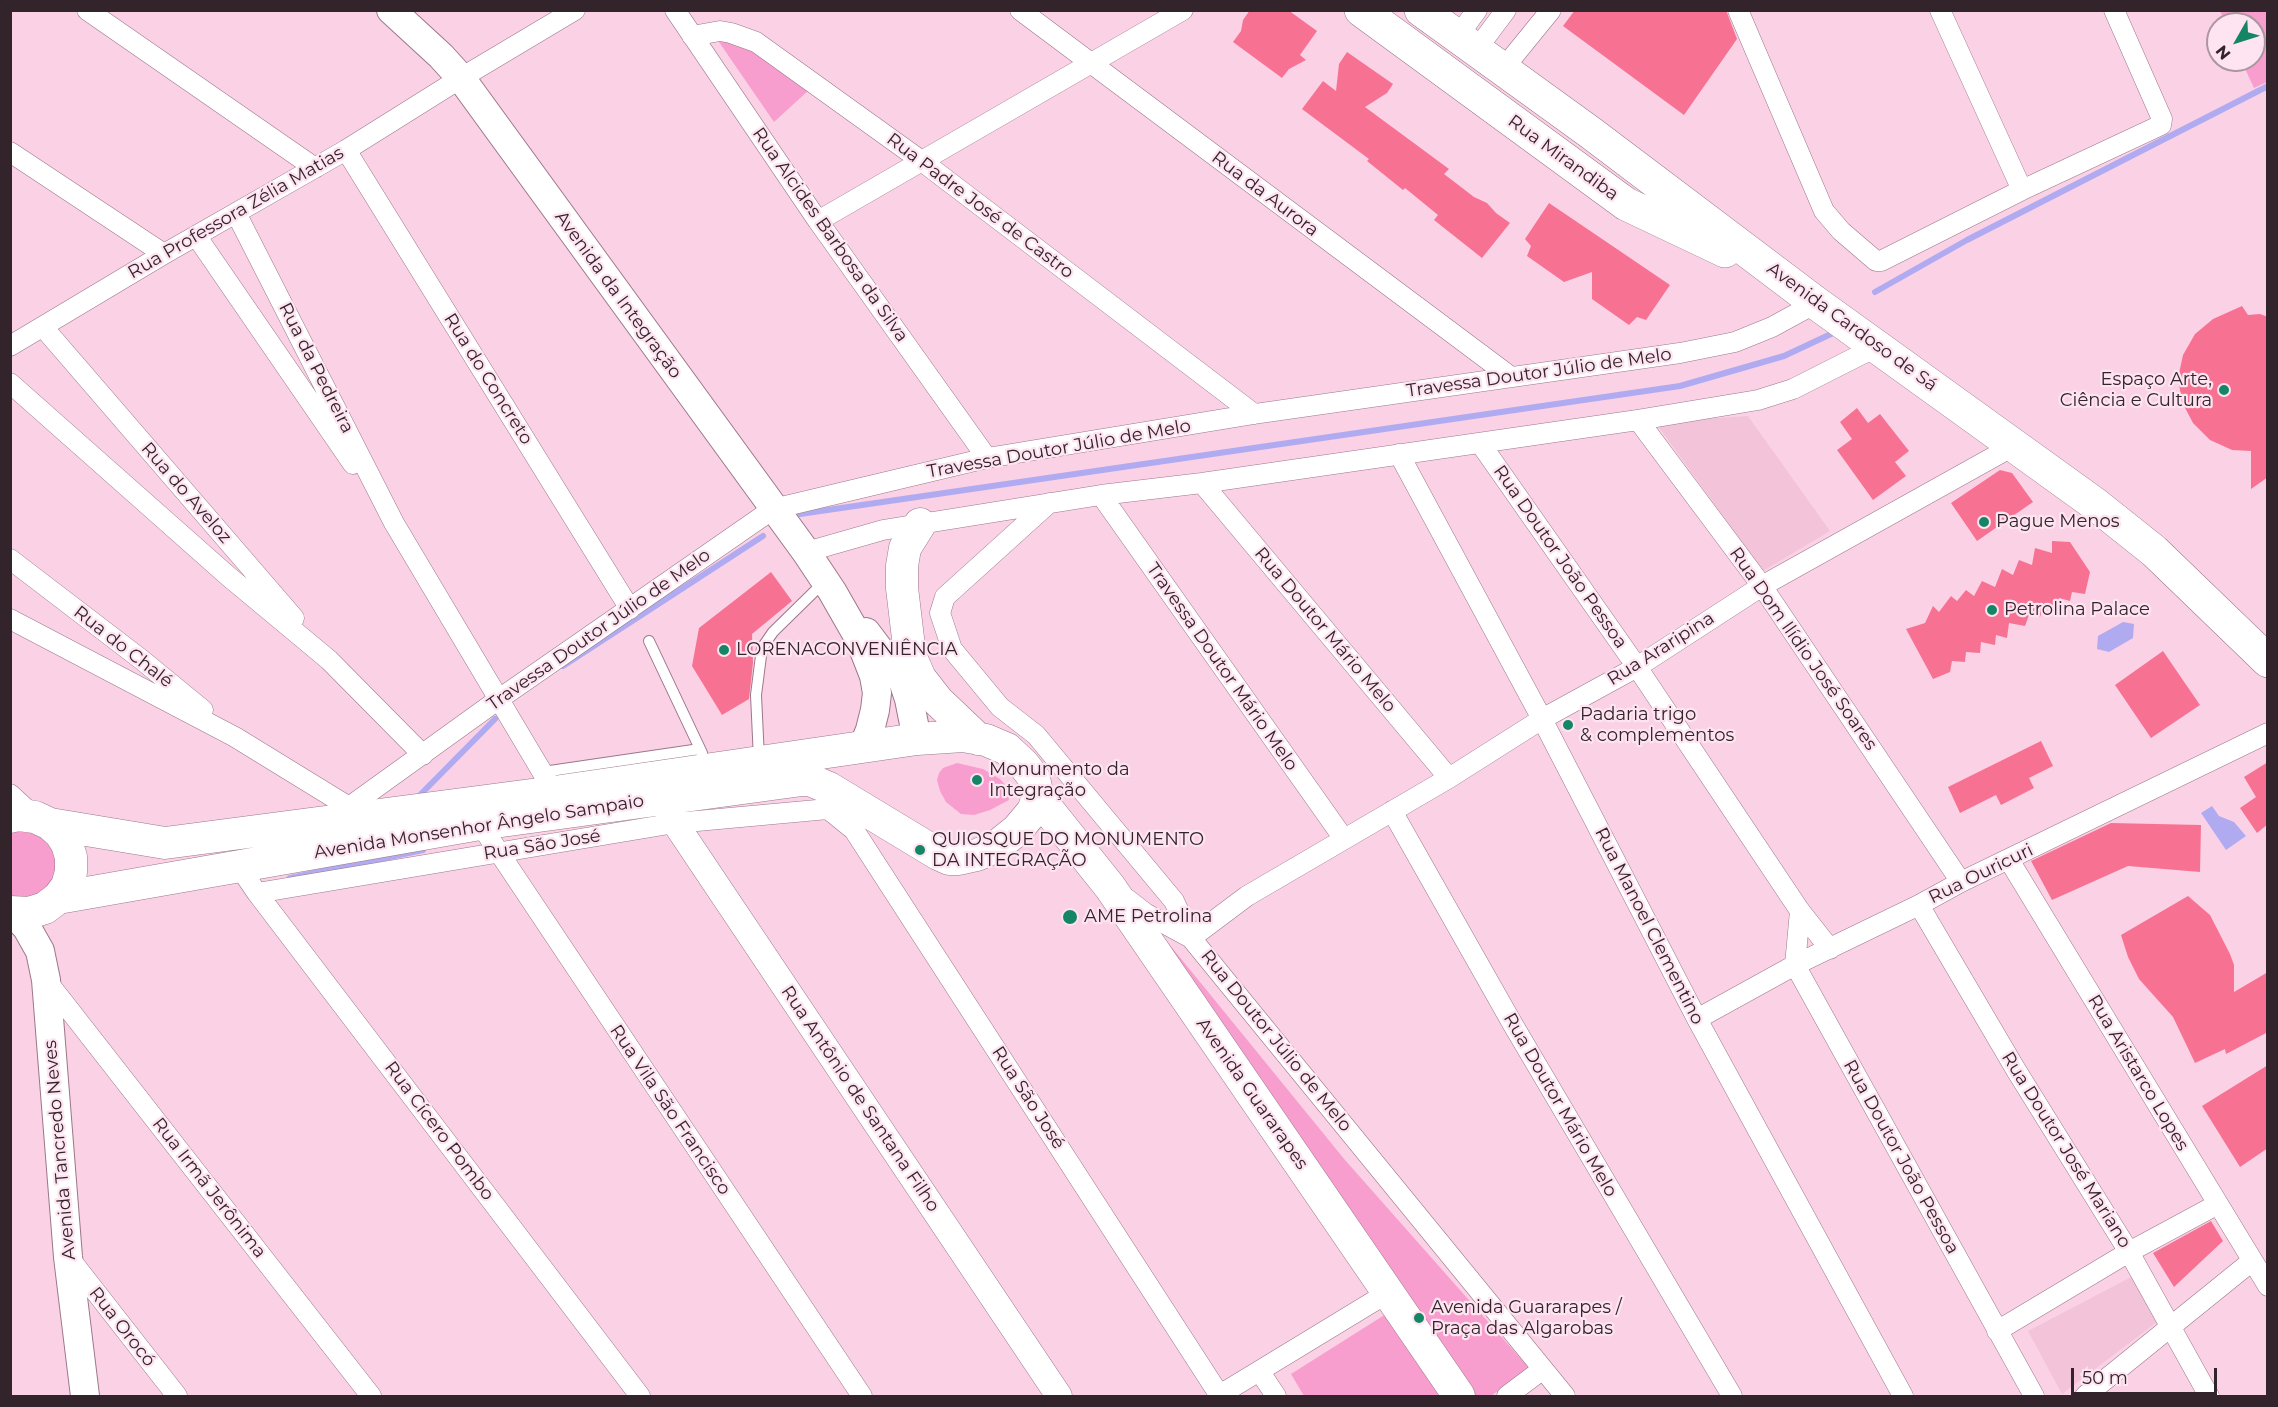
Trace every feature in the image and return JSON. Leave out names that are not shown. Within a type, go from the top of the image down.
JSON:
[{"type":"highway","name":"Rua Mirandiba","points":[[1361,10],[1626,204],[1782,276]]},
{"type":"highway","name":"Avenida Cardoso de Sá","points":[[1421,10],[1816,303],[2095,504],[2154,551],[2268,661]]},
{"type":"main road","name":"Avenida da Integração","points":[[391,10],[441,56],[461,78],[806,552],[828,586],[860,640],[874,676],[877,693],[875,710],[863,747]]},
{"type":"main road","points":[[920,524],[906,548],[902,566],[902,588],[910,655],[920,678],[938,701],[978,739]]},
{"type":"main road","name":"Avenida da Integração","points":[[828,586],[903,681],[917,739]]},
{"type":"main road","name":"Avenida Monsenhor Ângelo Sampaio","points":[[32,819],[165,843],[705,759],[759,762],[917,739],[963,736],[978,739]]},
{"type":"main road","name":"Avenida Guararapes","points":[[978,739],[1007,749],[1034,778],[1038,797],[1110,888],[1459,1396]]},
{"type":"main road","name":"Avenida Monsenhor Ângelo Sampaio","points":[[11,912],[29,913],[45,908],[58,898],[480,824],[669,811],[802,780],[810,780],[828,798],[889,826],[938,854],[949,859],[959,859],[977,855],[997,846],[1017,830],[1033,811],[1038,797]]},
{"type":"main road","points":[[32,819],[60,833],[67,844],[71,857],[71,872],[58,898]]},
{"type":"main road","name":"Avenida Tancredo Neves","points":[[11,912],[27,928],[40,951],[46,980],[68,1257],[85,1396]]},
{"type":"street","points":[[87,10],[315,168]]},
{"type":"street","name":"Rua Professora Zélia Matias","points":[[15,338],[43,327],[164,254],[346,150],[575,10]]},
{"type":"street","name":"Rua Alcides Barbosa da Silva","points":[[675,10],[818,221],[987,458]]},
{"type":"street","name":"Rua da Aurora","points":[[1020,10],[1511,377]]},
{"type":"street","points":[[818,221],[1183,10]]},
{"type":"street","points":[[1467,44],[1477,10]]},
{"type":"street","points":[[1467,44],[1506,10]]},
{"type":"street","points":[[1503,69],[1551,10]]},
{"type":"street","points":[[1738,10],[1824,211],[1836,227],[1876,261],[1886,259],[2022,190],[2158,127],[2162,123],[2114,10]]},
{"type":"street","points":[[1940,10],[2022,190]]},
{"type":"street","name":"Rua Padre José de Castro","points":[[692,36],[720,31],[756,42],[923,162],[1254,414]]},
{"type":"street","name":"Rua do Concreto","points":[[346,150],[630,609]]},
{"type":"street","points":[[10,152],[164,254]]},
{"type":"street","name":"Rua da Pedreira","points":[[236,213],[394,523]]},
{"type":"street","name":"Rua da Pedreira","points":[[197,237],[394,523],[548,782]]},
{"type":"street","name":"Travessa Doutor Júlio de Melo","points":[[354,812],[423,755],[499,699],[773,509],[987,458],[1254,414],[1680,353],[1735,342],[1772,327],[1816,303]]},
{"type":"street","points":[[267,339],[294,324]]},
{"type":"street","name":"Rua do Aveloz","points":[[43,327],[329,660],[423,755]]},
{"type":"street","points":[[806,552],[883,530],[1049,503],[1480,443],[1758,400],[1785,392],[1830,372],[1878,346]]},
{"type":"street","name":"Rua do Aveloz","points":[[10,383],[189,542],[329,660]]},
{"type":"street","name":"Rua Dom Ilídio José Soares","points":[[1638,420],[1762,586],[1961,882]]},
{"type":"street","name":"Rua Doutor João Pessoa","points":[[1480,443],[1637,667],[1800,911],[1830,949]]},
{"type":"street","name":"Rua Araripina","points":[[1191,938],[1247,896],[1449,777],[1542,719],[1637,667],[1762,586],[2015,445]]},
{"type":"street","name":"Rua Manoel Clementino","points":[[1399,454],[1542,719],[1697,1019],[1903,1396]]},
{"type":"street","name":"Rua Doutor Mário Melo","points":[[1202,483],[1449,777]]},
{"type":"street","name":"Travessa Doutor Mário Melo","points":[[1101,495],[1344,839]]},
{"type":"street","name":"Rua Doutor Júlio de Melo","points":[[1049,503],[945,597],[940,613],[952,649],[1000,707],[1044,744],[1173,901],[1191,938],[1565,1396]]},
{"type":"street","points":[[189,542],[211,522]]},
{"type":"street","name":"Rua do Chalé","points":[[10,559],[142,660],[235,736]]},
{"type":"street","name":"Rua do Chalé","points":[[10,619],[235,736],[354,812]]},
{"type":"street","name":"Rua Ouricuri","points":[[1697,1019],[1795,966],[1961,882],[2268,733]]},
{"type":"street","points":[[10,794],[32,819]]},
{"type":"street","name":"Rua São José","points":[[828,798],[854,830],[1219,1396]]},
{"type":"street","name":"Rua São José","points":[[257,893],[497,852],[669,811]]},
{"type":"street","name":"Rua Antônio de Santana Filho","points":[[669,811],[1059,1396]]},
{"type":"street","name":"Rua Doutor Mário Melo","points":[[1392,811],[1524,1043],[1732,1396]]},
{"type":"street","name":"Rua Vila São Francisco","points":[[480,824],[856,1395]]},
{"type":"street","name":"Rua Aristarco Lopes","points":[[2008,860],[2268,1286]]},
{"type":"street","name":"Rua Cícero Pombo","points":[[238,865],[640,1396]]},
{"type":"street","points":[[1110,888],[1145,913],[1191,938]]},
{"type":"street","name":"Rua Doutor José Mariano","points":[[1919,905],[2016,1070],[2129,1252],[2210,1396]]},
{"type":"street","points":[[1795,966],[1800,911]]},
{"type":"street","name":"Rua Doutor João Pessoa","points":[[1795,966],[2034,1396]]},
{"type":"street","name":"Rua Irmã Jerônima","points":[[46,980],[371,1396]]},
{"type":"street","points":[[1997,1331],[2129,1252],[2218,1204]]},
{"type":"street","name":"Rua Orocó","points":[[68,1257],[177,1396]]},
{"type":"street","points":[[2085,1396],[2252,1261]]},
{"type":"street","points":[[1219,1396],[1389,1292]]},
{"type":"street","points":[[1507,1396],[1543,1369]]},
{"type":"street","points":[[1260,1372],[1276,1396]]},
{"type":"lane","points":[[759,762],[756,695],[762,648],[766,639],[828,586]]},
{"type":"lane","points":[[649,641],[705,759]]},
{"type":"shaded area","points":[[2267,11],[2267,82],[2254,88],[2247,72],[2266,72],[2266,12],[2220,12]]},
{"type":"shaded area","points":[[716,21],[730,23],[810,89],[774,122],[710,29]]},
{"type":"shaded area","points":[[1748,416],[1830,531],[1763,571],[1655,422]]},
{"type":"shaded area","points":[[2123,622],[2134,624],[2133,638],[2109,652],[2097,649],[2098,636]]},
{"type":"shaded area","points":[[957,763],[983,769],[1000,779],[1007,787],[1009,800],[974,815],[961,814],[946,802],[937,780],[943,768]]},
{"type":"shaded area","points":[[2212,806],[2219,816],[2234,822],[2246,836],[2226,850],[2201,813]]},
{"type":"shaded area","points":[[15,827],[47,838],[57,861],[56,874],[50,885],[41,894],[29,899],[11,898],[10,828]]},
{"type":"shaded area","points":[[1156,928],[1345,1160],[1529,1368],[1491,1396],[1470,1396]]},
{"type":"shaded area","points":[[2137,1274],[2161,1319],[2062,1394],[2028,1331]]},
{"type":"shaded area","points":[[1386,1314],[1441,1396],[1304,1396],[1291,1374]]},
{"type":"building","points":[[1250,10],[1288,10],[1317,31],[1300,55],[1306,60],[1289,69],[1282,78],[1233,42],[1241,31],[1243,20]]},
{"type":"building","points":[[1575,10],[1726,10],[1737,39],[1684,115],[1563,26]]},
{"type":"building","points":[[1347,52],[1393,84],[1387,93],[1365,107],[1449,169],[1444,174],[1474,197],[1487,203],[1510,223],[1482,258],[1434,220],[1438,215],[1302,109],[1323,81],[1336,91],[1339,64]]},
{"type":"building","points":[[1549,203],[1670,285],[1646,320],[1637,317],[1629,325],[1592,299],[1592,272],[1564,282],[1527,256],[1531,246],[1525,239]]},
{"type":"building","name":"Espaço Arte, Ciência e Cultura","points":[[2242,306],[2248,315],[2260,314],[2268,317],[2268,477],[2251,489],[2251,451],[2232,450],[2210,440],[2193,423],[2182,402],[2178,378],[2183,355],[2195,334],[2213,319]]},
{"type":"building","points":[[1857,408],[1868,423],[1880,414],[1909,451],[1895,462],[1906,476],[1873,500],[1837,450],[1852,439],[1840,422]]},
{"type":"building","name":"Pague Menos","points":[[2000,470],[2012,473],[2033,502],[1977,541],[1951,503]]},
{"type":"building","name":"Petrolina Palace","points":[[2052,541],[2070,542],[2090,572],[2085,594],[2072,592],[2070,601],[2059,598],[2055,608],[2044,606],[2040,617],[2029,615],[2025,626],[2009,623],[2007,638],[1996,635],[1995,645],[1981,642],[1980,653],[1966,652],[1965,662],[1952,661],[1950,672],[1933,679],[1906,629],[1925,623],[1933,606],[1939,612],[1951,596],[1957,601],[1966,590],[1974,596],[1982,581],[1995,587],[2002,569],[2013,575],[2019,560],[2032,565],[2035,548],[2052,553]]},
{"type":"building","name":"LORENACONVENIÊNCIA","points":[[771,572],[792,601],[752,634],[753,663],[749,699],[722,715],[692,666],[699,628]]},
{"type":"building","points":[[2163,651],[2200,705],[2151,738],[2115,685]]},
{"type":"building","points":[[2041,741],[2053,766],[2029,778],[2034,788],[2001,805],[1996,795],[1960,813],[1948,787]]},
{"type":"building","points":[[2268,762],[2268,824],[2257,833],[2240,808],[2256,797],[2244,777]]},
{"type":"building","points":[[2111,823],[2201,825],[2200,872],[2128,866],[2052,900],[2031,861]]},
{"type":"building","points":[[2188,896],[2210,915],[2230,954],[2234,965],[2234,992],[2268,972],[2268,1032],[2226,1054],[2225,1049],[2195,1063],[2173,1017],[2139,979],[2128,957],[2121,935]]},
{"type":"building","points":[[2268,1065],[2268,1148],[2240,1167],[2202,1106]]},
{"type":"building","points":[[2211,1221],[2223,1241],[2174,1287],[2153,1253]]},
{"type":"waterway","points":[[1875,292],[1967,240],[2268,86]]},
{"type":"waterway","points":[[800,514],[1680,386],[1784,356],[1831,334]]},
{"type":"waterway","points":[[563,666],[763,536]]},
{"type":"waterway","points":[[421,794],[495,719]]},
{"type":"waterway","points":[[290,878],[423,850]]},
{"type":"place","name":"Espaço Arte, Ciência e Cultura","points":[[2224,390]]},
{"type":"place","name":"Pague Menos","points":[[1984,522]]},
{"type":"place","name":"Petrolina Palace","points":[[1992,610]]},
{"type":"place","name":"LORENACONVENIÊNCIA","points":[[724,650]]},
{"type":"place","name":"Padaria trigo & complementos","points":[[1568,725]]},
{"type":"place","name":"Monumento da Integração","points":[[977,780]]},
{"type":"place","name":"QUIOSQUE DO MONUMENTO DA INTEGRAÇÃO","points":[[920,850]]},
{"type":"place","name":"AME Petrolina","points":[[1070,917]]},
{"type":"place","name":"Avenida Guararapes / Praça das Algarobas","points":[[1419,1318]]}]
